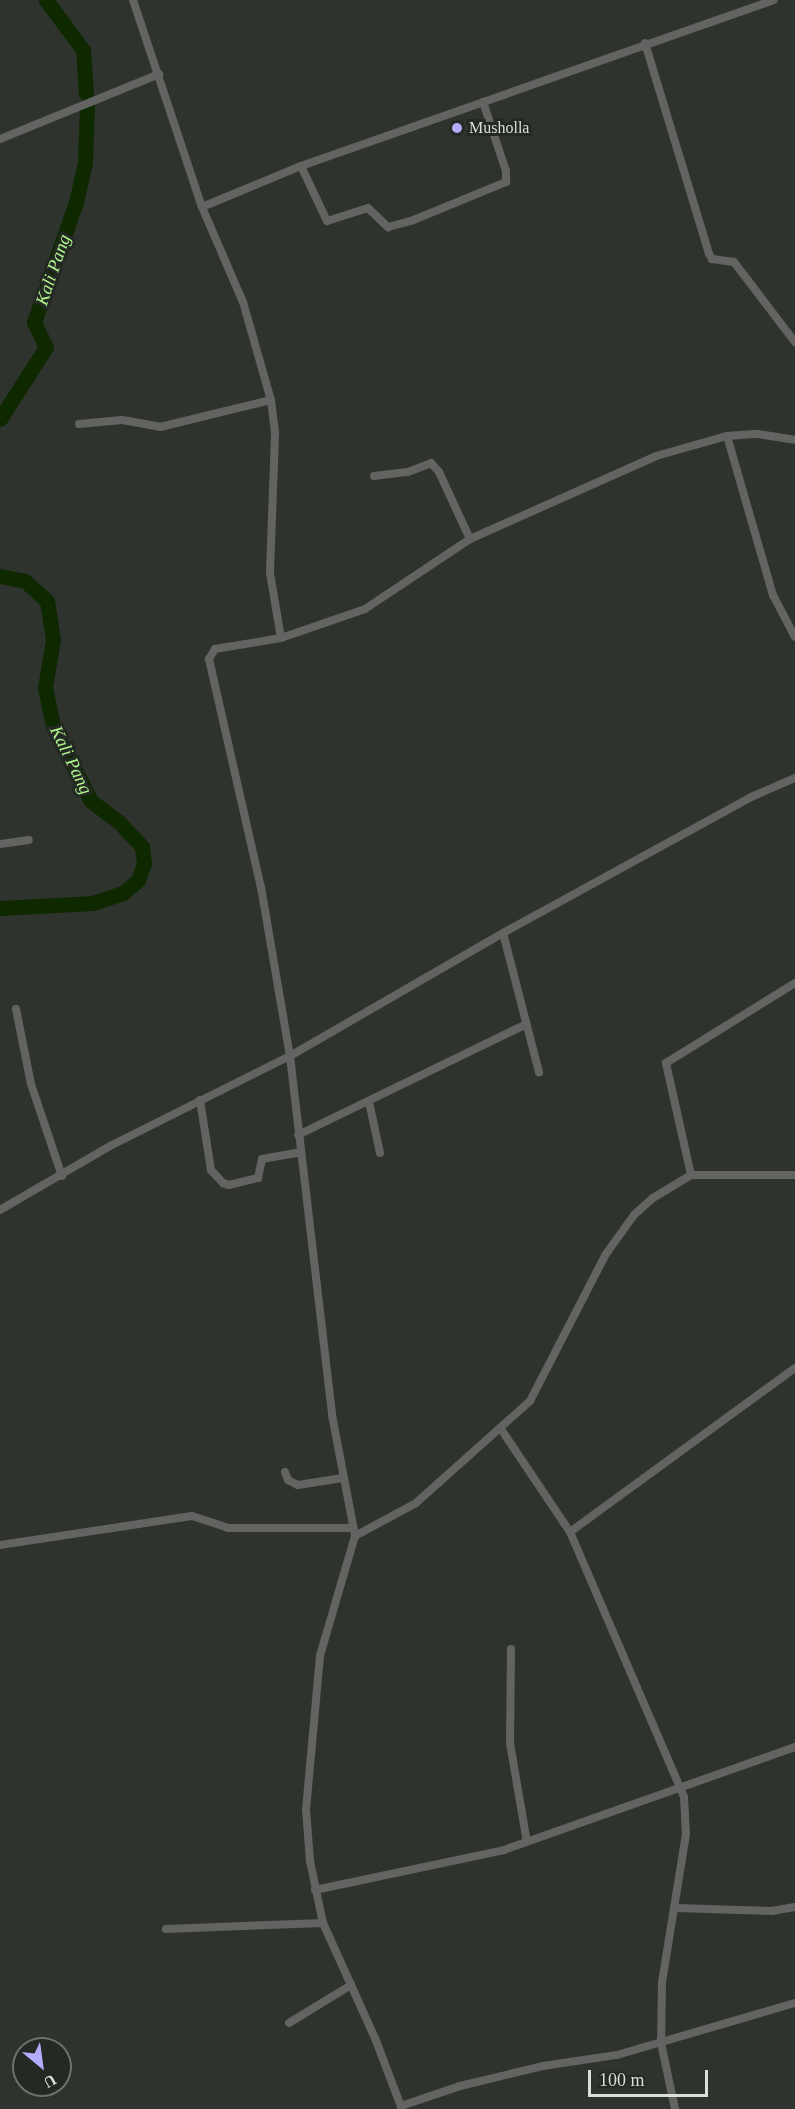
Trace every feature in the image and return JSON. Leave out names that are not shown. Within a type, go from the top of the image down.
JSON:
[{"type":"street","points":[[133,0],[202,207],[243,302],[271,400],[274,435],[270,573],[281,638]]},
{"type":"street","points":[[202,207],[301,166],[774,0]]},
{"type":"street","points":[[645,44],[709,254],[712,259],[734,261],[795,342]]},
{"type":"street","points":[[0,139],[159,74]]},
{"type":"street","points":[[301,166],[327,221],[368,208],[388,227],[411,221],[506,182],[506,171],[483,102]]},
{"type":"street","points":[[79,424],[122,420],[160,427],[271,400]]},
{"type":"street","points":[[795,440],[758,434],[727,436],[656,456],[470,539],[365,609],[281,638],[214,649],[209,659],[261,887],[290,1056],[300,1152],[342,1478],[353,1532],[324,1634],[311,1730],[306,1810],[315,1890],[323,1923],[401,2107],[460,2086],[661,2043],[795,2004]]},
{"type":"street","points":[[727,436],[773,595],[795,637]]},
{"type":"street","points":[[375,476],[408,472],[431,463],[439,472],[470,539]]},
{"type":"street","points":[[0,1210],[110,1146],[290,1056],[503,933],[751,797],[795,778]]},
{"type":"street","points":[[0,844],[29,840]]},
{"type":"street","points":[[503,933],[539,1072]]},
{"type":"street","points":[[691,1175],[666,1063],[795,983]]},
{"type":"street","points":[[15,1009],[31,1084],[62,1176]]},
{"type":"street","points":[[298,1135],[527,1024]]},
{"type":"street","points":[[200,1100],[211,1170],[223,1183],[229,1185],[258,1178],[262,1159],[300,1152]]},
{"type":"street","points":[[369,1102],[380,1153]]},
{"type":"street","points":[[0,1545],[192,1516],[228,1528],[353,1532],[416,1503],[530,1401],[618,1236],[653,1197],[691,1175],[795,1175]]},
{"type":"street","points":[[567,1528],[795,1368]]},
{"type":"street","points":[[501,1429],[567,1528],[681,1789],[686,1827],[662,1982],[661,2043],[675,2109]]},
{"type":"street","points":[[285,1472],[288,1480],[298,1485],[342,1478]]},
{"type":"street","points":[[512,1649],[510,1743],[527,1842]]},
{"type":"street","points":[[315,1890],[462,1862],[681,1789],[795,1747]]},
{"type":"street","points":[[675,1908],[772,1911],[795,1907]]},
{"type":"street","points":[[166,1929],[323,1923]]},
{"type":"street","points":[[289,2023],[351,1985]]},
{"type":"waterway","name":"Kali Pang","points":[[46,0],[83,50],[86,93]]},
{"type":"waterway","name":"Kali Pang","points":[[0,419],[46,347],[34,322],[76,202],[85,163],[87,106]]},
{"type":"waterway","name":"Kali Pang","points":[[0,576],[25,581],[47,601],[53,640],[45,688],[53,727],[91,801],[118,821],[142,847],[144,864],[138,880],[123,893],[93,903],[0,908]]},
{"type":"place","name":"Musholla","points":[[457,128]]}]
